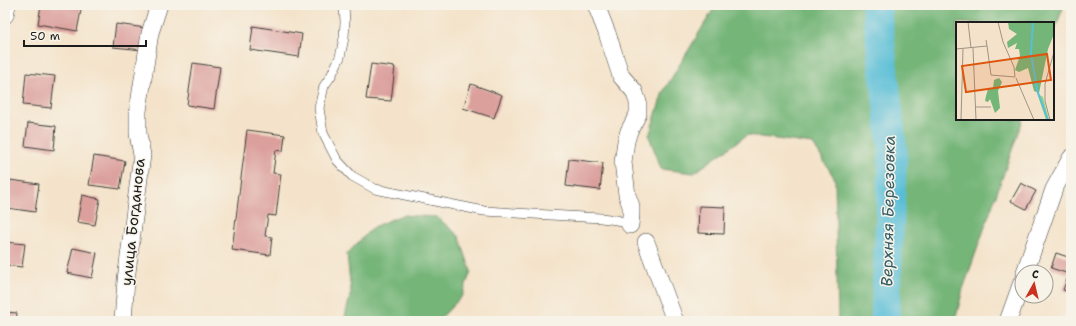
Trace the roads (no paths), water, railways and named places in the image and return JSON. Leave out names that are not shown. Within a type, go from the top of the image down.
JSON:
[{"type":"street","points":[[5,15],[7,5]]},
{"type":"street","name":"улица Богданова","points":[[123,321],[126,280],[142,155],[138,134],[138,111],[150,33],[159,5]]},
{"type":"street","points":[[596,5],[621,76],[634,91],[638,102],[638,114],[629,131],[623,162],[627,195],[631,206],[630,224]]},
{"type":"street","points":[[1028,264],[1054,189],[1071,158]]},
{"type":"street","points":[[646,242],[675,321]]},
{"type":"street","points":[[1008,321],[1014,304]]},
{"type":"lane","points":[[344,5],[344,38],[340,57],[331,76],[324,86],[319,108],[323,133],[337,160],[352,176],[375,189],[484,211],[601,218],[617,220],[630,224]]},
{"type":"waterway","name":"Верхняя Березовка","points":[[876,5],[893,151],[885,321]]}]
